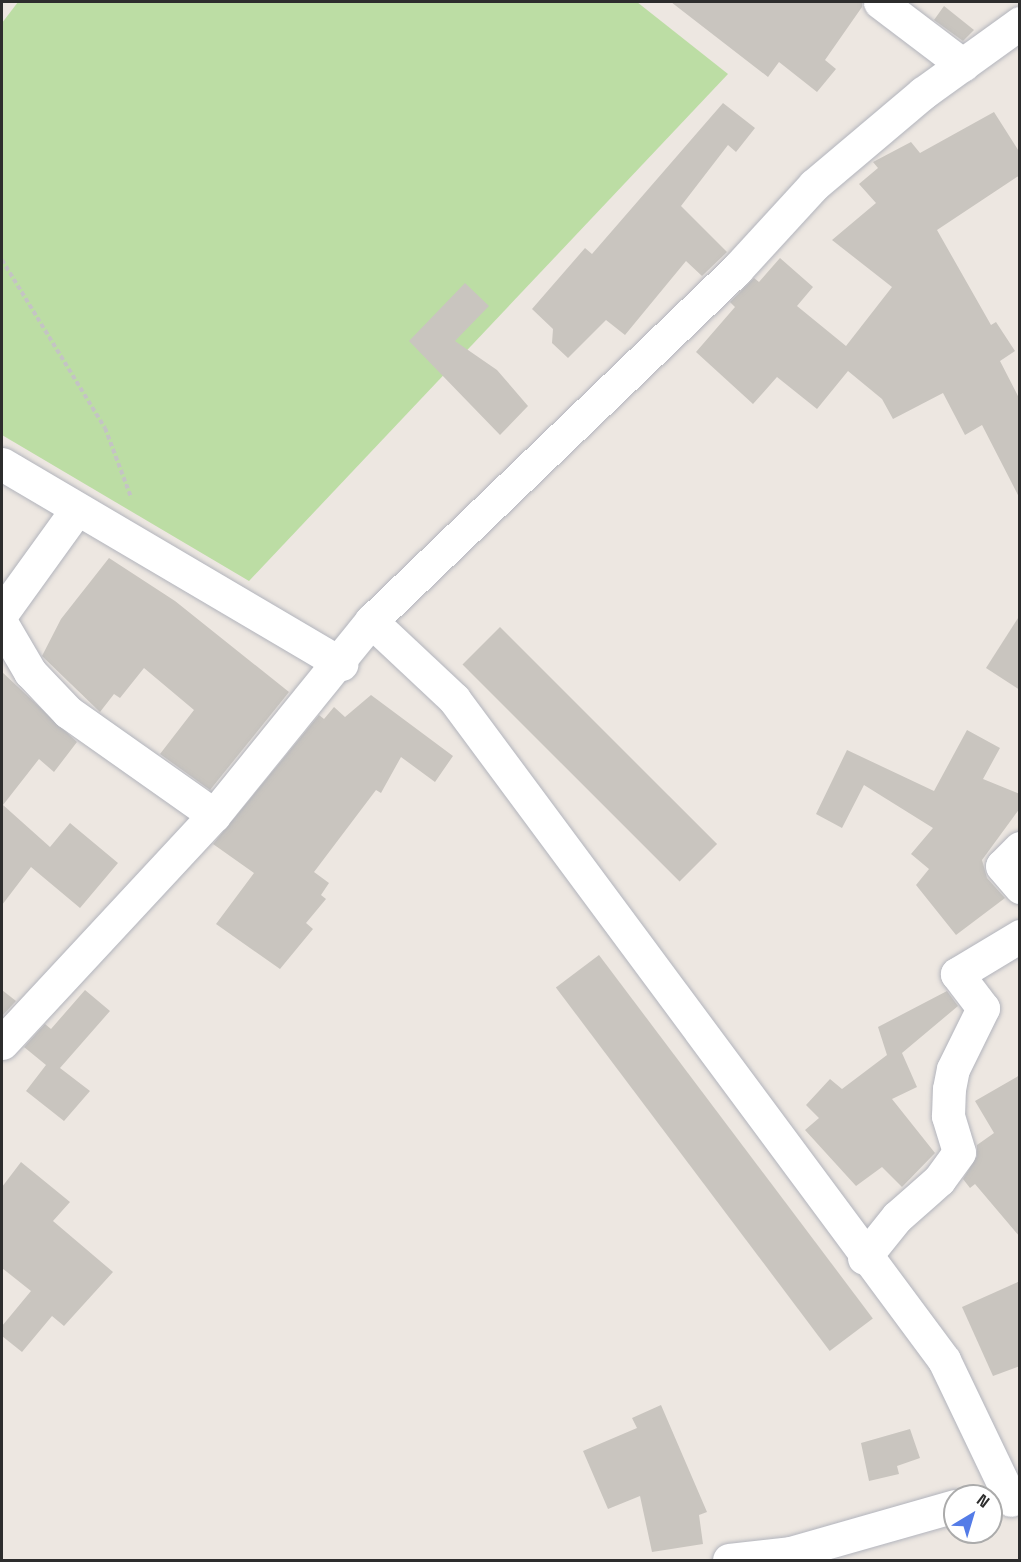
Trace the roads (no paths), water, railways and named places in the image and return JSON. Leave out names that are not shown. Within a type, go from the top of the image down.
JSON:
[{"type":"street","points":[[880,2],[963,65]]},
{"type":"street","points":[[2,1043],[214,815],[340,664],[371,621],[737,269],[814,185],[963,65],[1020,23]]},
{"type":"street","points":[[2,464],[340,664]]},
{"type":"street","points":[[2,613],[77,509]]},
{"type":"street","points":[[371,621],[462,709],[648,954],[864,1258],[944,1360],[1007,1500]]},
{"type":"street","points":[[2,624],[30,672],[68,712],[214,815]]},
{"type":"street","points":[[1020,848],[1002,866],[1020,887]]},
{"type":"street","points":[[864,1258],[897,1217],[939,1180],[959,1152],[948,1116],[953,1069],[982,1008],[957,974],[1020,936]]},
{"type":"street","points":[[729,1560],[801,1550],[943,1509]]}]
